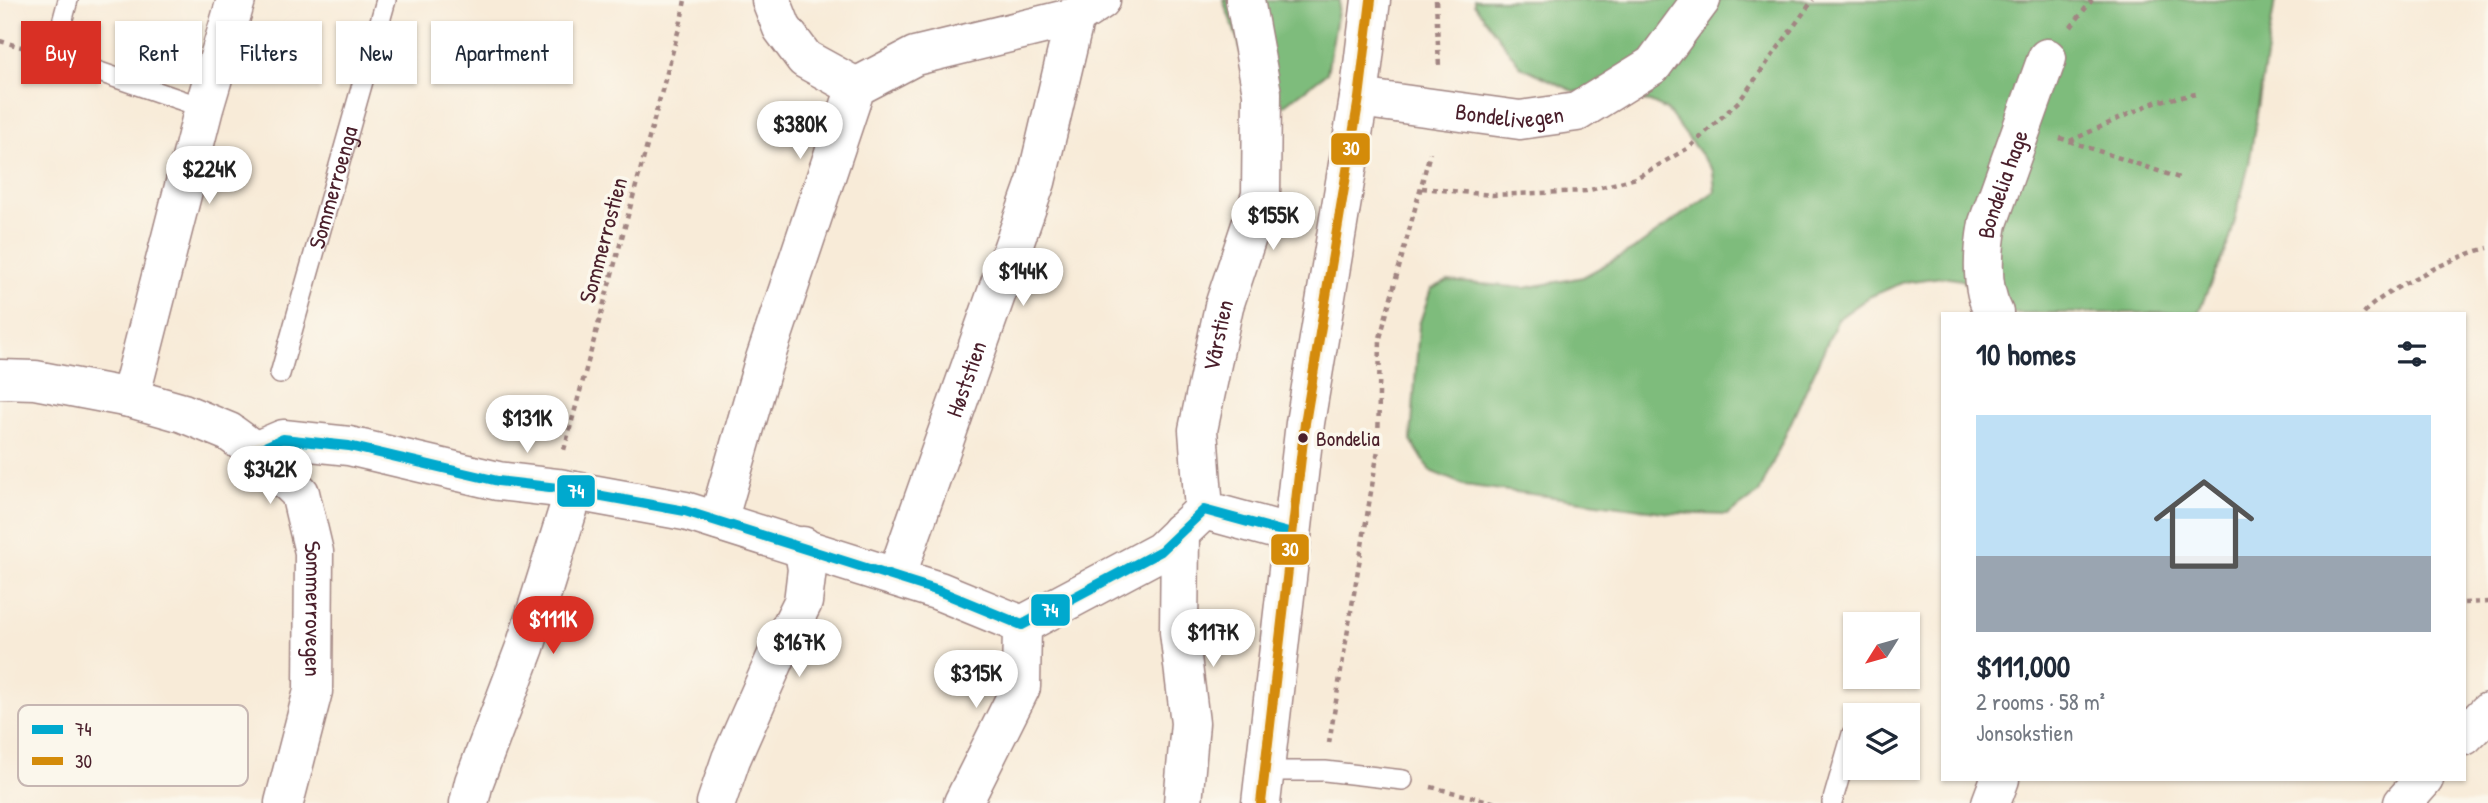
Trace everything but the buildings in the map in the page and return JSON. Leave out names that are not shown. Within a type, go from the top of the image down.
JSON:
[{"type":"street","points":[[130,398],[204,108],[236,0]]},
{"type":"street","points":[[718,521],[763,365],[856,87],[805,59],[782,28],[771,0]]},
{"type":"street","name":"Vårstien","points":[[1183,803],[1190,723],[1179,632],[1192,521],[1198,430],[1224,306],[1261,194],[1262,93],[1245,0]]},
{"type":"street","points":[[1263,787],[1305,423],[1359,98],[1371,0]]},
{"type":"street","name":"Bondelivegen","points":[[1359,98],[1520,120],[1577,112],[1653,65],[1701,0]]},
{"type":"street","name":"Høststien","points":[[856,87],[915,56],[1088,8]]},
{"type":"street","name":"Høststien","points":[[896,576],[1036,182],[1088,8]]},
{"type":"street","name":"Bondelia hage","points":[[1993,312],[1985,283],[1984,243],[1987,223],[2046,58]]},
{"type":"street","name":"Sommerrovegen","points":[[0,379],[35,380],[130,398],[183,413],[229,432],[255,451],[300,492],[314,552],[313,691],[284,803]]},
{"type":"street","points":[[255,451],[283,439],[349,446],[498,481],[685,511],[896,576],[1022,625]]},
{"type":"street","points":[[469,803],[474,782],[525,647],[564,490]]},
{"type":"street","points":[[1022,625],[1161,551],[1192,521],[1292,534]]},
{"type":"street","points":[[716,803],[731,759],[803,602],[807,569],[803,546]]},
{"type":"street","points":[[963,803],[1021,687],[1022,625]]},
{"type":"street","points":[[2466,734],[2488,712]]},
{"type":"street","points":[[1991,803],[1999,781]]},
{"type":"street","points":[[2403,803],[2422,781]]},
{"type":"lane","points":[[68,0],[53,56],[204,108]]},
{"type":"lane","name":"Sommerroenga","points":[[280,374],[386,0]]},
{"type":"lane","points":[[1832,803],[1843,765]]},
{"type":"lane","points":[[1263,787],[1325,771],[1403,780]]},
{"type":"path","name":"Sommerrostien","points":[[564,490],[685,0]]},
{"type":"path","points":[[1436,0],[1439,68]]},
{"type":"path","points":[[1422,188],[1492,195],[1586,191],[1636,178],[1690,147],[1740,100],[1812,0]]},
{"type":"path","points":[[2070,141],[2155,102],[2196,94]]},
{"type":"path","points":[[2023,124],[2179,178]]},
{"type":"path","points":[[1325,771],[1378,450],[1380,338],[1430,153]]},
{"type":"path","points":[[2365,312],[2385,296],[2429,272],[2469,252],[2488,248]]},
{"type":"path","points":[[2466,603],[2488,602]]},
{"type":"path","points":[[1403,780],[1497,803]]},
{"type":"green space","points":[[1223,0],[1340,0],[1327,73],[1256,126],[1239,43]]},
{"type":"green space","points":[[1474,0],[2275,0],[2249,164],[2230,239],[2198,312],[1990,312],[1962,280],[1942,277],[1904,282],[1869,297],[1838,319],[1759,493],[1728,515],[1671,513],[1464,485],[1430,471],[1411,440],[1419,325],[1431,289],[1448,281],[1525,288],[1583,277],[1634,249],[1715,191],[1713,171],[1667,110],[1650,102],[1573,91],[1520,66],[1474,4]]},
{"type":"transit line","name":"30","points":[[1261,803],[1305,423],[1359,98],[1371,0]]},
{"type":"transit line","name":"74","points":[[255,451],[283,439],[349,446],[498,481],[558,488],[685,511],[939,591],[1022,625],[1161,551],[1204,510],[1292,534]]},
{"type":"place","name":"Bondelia","points":[[1303,438]]}]
